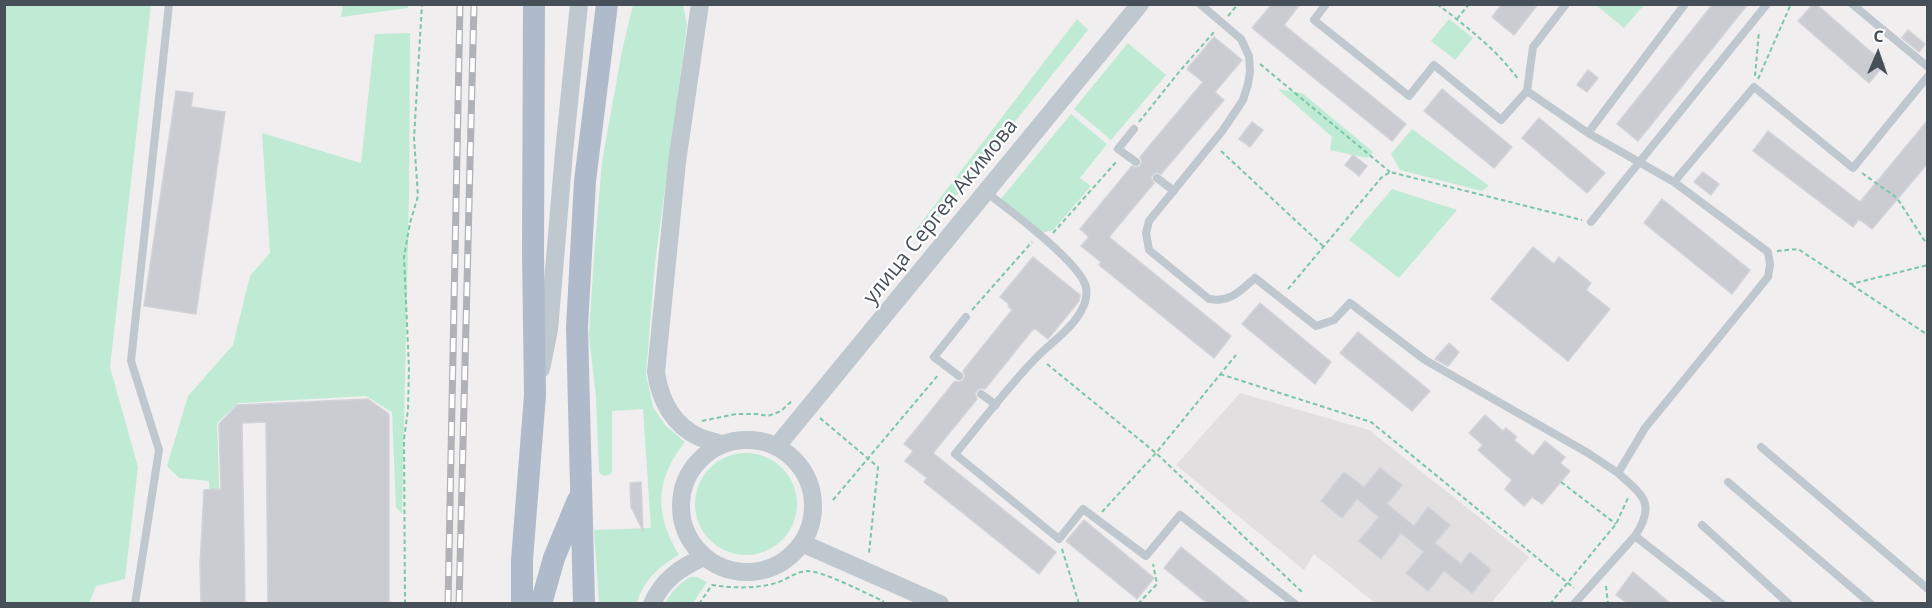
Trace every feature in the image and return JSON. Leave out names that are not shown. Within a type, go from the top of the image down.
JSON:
[{"type":"main road","points":[[522,603],[522,560],[535,395],[534,4]]},
{"type":"main road","points":[[584,603],[580,493],[578,294],[585,181],[607,4]]},
{"type":"main road","points":[[541,603],[554,558],[580,493]]},
{"type":"street","points":[[535,395],[549,330],[579,4]]},
{"type":"street","points":[[700,4],[677,162],[656,372],[662,399],[670,414],[699,437],[722,444]]},
{"type":"street","name":"улица Сергея Акимова","points":[[777,446],[1140,4]]},
{"type":"street","points":[[756,440],[777,446],[795,460],[807,478],[813,500],[812,522],[804,544],[788,558],[769,568],[748,572],[726,569],[704,557],[692,543],[683,523],[681,502],[686,481],[697,462],[722,444],[756,440]]},
{"type":"street","points":[[804,544],[940,603]]},
{"type":"street","points":[[652,603],[666,581],[686,565],[704,557]]},
{"type":"lane","points":[[135,603],[159,450],[131,361],[169,4]]},
{"type":"lane","points":[[1200,4],[1241,39],[1247,53],[1250,71],[1244,100],[1149,221],[1146,233],[1149,250],[1209,299],[1219,301],[1230,299],[1255,278],[1316,326],[1334,320],[1350,303],[1425,360],[1588,453],[1618,473],[1644,497],[1646,505],[1643,523],[1635,536],[1574,603]]},
{"type":"lane","points":[[1326,4],[1314,20],[1409,96],[1434,65],[1502,120],[1527,91],[1533,47],[1566,4]]},
{"type":"lane","points":[[1588,133],[1685,4]]},
{"type":"lane","points":[[1591,222],[1767,4]]},
{"type":"lane","points":[[1852,4],[1928,67]]},
{"type":"lane","points":[[1674,182],[1754,87],[1853,168],[1928,76]]},
{"type":"lane","points":[[1527,91],[1588,133],[1674,182],[1768,252],[1770,265],[1768,277],[1645,428],[1618,473]]},
{"type":"lane","points":[[1134,129],[1118,149],[1136,162]]},
{"type":"lane","points":[[1158,178],[1174,191]]},
{"type":"lane","points":[[986,192],[1068,261],[1083,279],[1086,300],[1082,310],[1060,336],[1037,356],[955,454],[1059,539],[1083,508],[1146,556],[1180,515],[1295,603]]},
{"type":"lane","points":[[959,376],[934,357],[966,316]]},
{"type":"lane","points":[[981,394],[996,405]]},
{"type":"lane","points":[[1761,447],[1928,589]]},
{"type":"lane","points":[[1728,482],[1871,603]]},
{"type":"lane","points":[[1701,525],[1789,603]]},
{"type":"lane","points":[[1635,536],[1722,603]]},
{"type":"path","points":[[405,603],[404,439],[408,410],[409,368],[404,257],[418,196],[414,138],[422,4]]},
{"type":"path","points":[[1437,4],[1457,19],[1510,68],[1527,91]]},
{"type":"path","points":[[1457,19],[1469,4]]},
{"type":"path","points":[[1754,87],[1791,4]]},
{"type":"path","points":[[1754,87],[1761,12]]},
{"type":"path","points":[[1134,129],[1222,23]]},
{"type":"path","points":[[1247,53],[1390,172],[1591,222]]},
{"type":"path","points":[[1212,143],[1324,247]]},
{"type":"path","points":[[1045,242],[1123,153]]},
{"type":"path","points":[[1853,168],[1897,198],[1928,246]]},
{"type":"path","points":[[1280,298],[1381,178],[1390,172]]},
{"type":"path","points":[[966,316],[1038,235]]},
{"type":"path","points":[[1768,252],[1798,249],[1928,335]]},
{"type":"path","points":[[1851,284],[1928,265]]},
{"type":"path","points":[[1096,518],[1156,453],[1236,355]]},
{"type":"path","points":[[1037,356],[1156,453],[1302,592]]},
{"type":"path","points":[[833,500],[946,366]]},
{"type":"path","points":[[1220,374],[1371,422],[1581,595]]},
{"type":"path","points":[[695,418],[702,421],[736,414],[768,416],[781,411],[795,397],[878,467],[869,553]]},
{"type":"path","points":[[1561,482],[1616,524]]},
{"type":"path","points":[[1550,603],[1616,524],[1634,488]]},
{"type":"path","points":[[1059,539],[1079,603]]},
{"type":"path","points":[[1138,603],[1157,584],[1150,551]]},
{"type":"path","points":[[699,603],[712,585],[735,588],[759,587],[806,571],[815,572],[861,591],[883,603]]},
{"type":"shaded area","points":[[1240,393],[1369,430],[1529,557],[1491,603],[1375,603],[1314,554],[1304,570],[1176,465]]},
{"type":"green space","points":[[4,5],[151,5],[110,367],[138,467],[125,579],[96,586],[89,603],[5,603]]},
{"type":"green space","points":[[343,5],[408,5],[408,8],[341,17]]},
{"type":"green space","points":[[633,5],[683,5],[687,25],[655,263],[646,374],[653,407],[665,425],[685,442],[668,470],[661,497],[665,525],[679,555],[653,575],[643,588],[637,603],[599,603],[594,530],[651,528],[643,409],[612,411],[612,471],[611,474],[605,476],[599,471],[596,398],[589,335],[602,162],[622,51]]},
{"type":"green space","points":[[1596,5],[1644,5],[1624,28]]},
{"type":"green space","points":[[1077,19],[1088,30],[919,242],[912,235]]},
{"type":"green space","points":[[1449,19],[1473,38],[1455,60],[1431,41]]},
{"type":"green space","points":[[410,33],[402,514],[396,507],[392,412],[366,396],[238,403],[217,423],[223,603],[213,603],[209,481],[179,478],[167,466],[188,396],[233,345],[250,276],[270,253],[262,133],[361,163],[375,34]]},
{"type":"green space","points":[[1128,43],[1166,75],[1111,140],[1074,109]]},
{"type":"green space","points":[[1278,89],[1302,93],[1373,152],[1367,158],[1330,150],[1332,137]]},
{"type":"green space","points":[[1071,114],[1107,144],[1080,178],[1091,186],[1053,230],[1037,231],[1000,200]]},
{"type":"green space","points":[[1412,129],[1489,186],[1482,191],[1400,170],[1391,154]]},
{"type":"green space","points":[[1392,189],[1457,210],[1399,278],[1349,240]]},
{"type":"green space","points":[[746,453],[765,457],[782,468],[793,485],[797,504],[793,523],[782,540],[765,551],[746,555],[727,551],[710,540],[699,523],[695,504],[699,485],[710,468],[727,457]]},
{"type":"green space","points":[[690,577],[697,577],[707,582],[693,603],[665,603],[676,588]]},
{"type":"building","points":[[1272,4],[1300,4],[1284,25],[1406,124],[1392,141],[1252,28]]},
{"type":"building","points":[[1502,4],[1538,4],[1514,35],[1492,17]]},
{"type":"building","points":[[1713,4],[1748,4],[1638,141],[1617,124]]},
{"type":"building","points":[[1813,4],[1816,4],[1885,64],[1869,83],[1798,21]]},
{"type":"building","points":[[1908,30],[1925,44],[1919,52],[1902,38]]},
{"type":"building","points":[[1214,37],[1242,60],[1215,92],[1224,100],[1161,174],[1157,172],[1153,174],[1151,178],[1154,183],[1109,237],[1231,336],[1214,358],[1099,265],[1101,262],[1081,246],[1089,237],[1080,229],[1132,166],[1136,168],[1140,166],[1142,162],[1140,157],[1203,82],[1187,69]]},
{"type":"building","points":[[1588,70],[1598,78],[1587,92],[1577,85]]},
{"type":"building","points":[[1442,89],[1512,147],[1494,168],[1424,111]]},
{"type":"building","points":[[176,91],[193,93],[191,107],[225,112],[196,314],[144,306]]},
{"type":"building","points":[[1539,118],[1605,173],[1587,193],[1522,138]]},
{"type":"building","points":[[1928,120],[1928,163],[1872,229],[1859,219],[1853,227],[1753,151],[1768,131],[1860,202]]},
{"type":"building","points":[[1252,122],[1263,130],[1250,147],[1239,139]]},
{"type":"building","points":[[1353,155],[1367,166],[1359,176],[1345,165]]},
{"type":"building","points":[[1703,172],[1719,184],[1711,195],[1694,182]]},
{"type":"building","points":[[1662,199],[1750,270],[1732,294],[1644,223]]},
{"type":"building","points":[[1533,247],[1554,264],[1559,257],[1591,283],[1586,290],[1610,309],[1568,361],[1491,299]]},
{"type":"building","points":[[1033,257],[1080,295],[1079,301],[1048,339],[1034,328],[985,389],[977,390],[975,394],[977,399],[933,453],[1056,552],[1039,574],[924,482],[927,478],[905,461],[913,451],[904,444],[955,381],[963,380],[965,376],[963,371],[1012,310],[1009,304],[1000,297]]},
{"type":"building","points":[[1260,303],[1331,362],[1315,384],[1242,324]]},
{"type":"building","points":[[1358,332],[1430,391],[1412,411],[1340,353]]},
{"type":"building","points":[[1449,343],[1459,352],[1448,366],[1435,359]]},
{"type":"building","points":[[368,399],[389,414],[389,603],[268,603],[266,422],[242,423],[245,603],[201,603],[200,565],[204,490],[221,489],[219,424],[237,405]]},
{"type":"building","points":[[1485,415],[1503,431],[1506,428],[1517,437],[1514,440],[1533,456],[1545,441],[1565,457],[1560,463],[1570,471],[1542,504],[1532,497],[1524,506],[1505,489],[1512,480],[1478,450],[1483,445],[1469,433]]},
{"type":"building","points":[[1380,468],[1402,485],[1387,504],[1414,526],[1428,507],[1450,525],[1435,543],[1461,564],[1470,552],[1491,570],[1472,593],[1444,571],[1428,591],[1406,573],[1424,552],[1401,533],[1381,559],[1359,541],[1379,517],[1357,499],[1342,518],[1321,501],[1344,472],[1364,487]]},
{"type":"building","points":[[641,482],[643,531],[631,507],[630,483]]},
{"type":"building","points":[[1084,520],[1154,578],[1137,599],[1066,541]]},
{"type":"building","points":[[1181,547],[1250,603],[1207,603],[1164,568]]},
{"type":"building","points":[[1633,572],[1670,603],[1627,603],[1616,595]]},
{"type":"railway","points":[[448,604],[460,4]]},
{"type":"railway","points":[[459,604],[474,4]]}]
